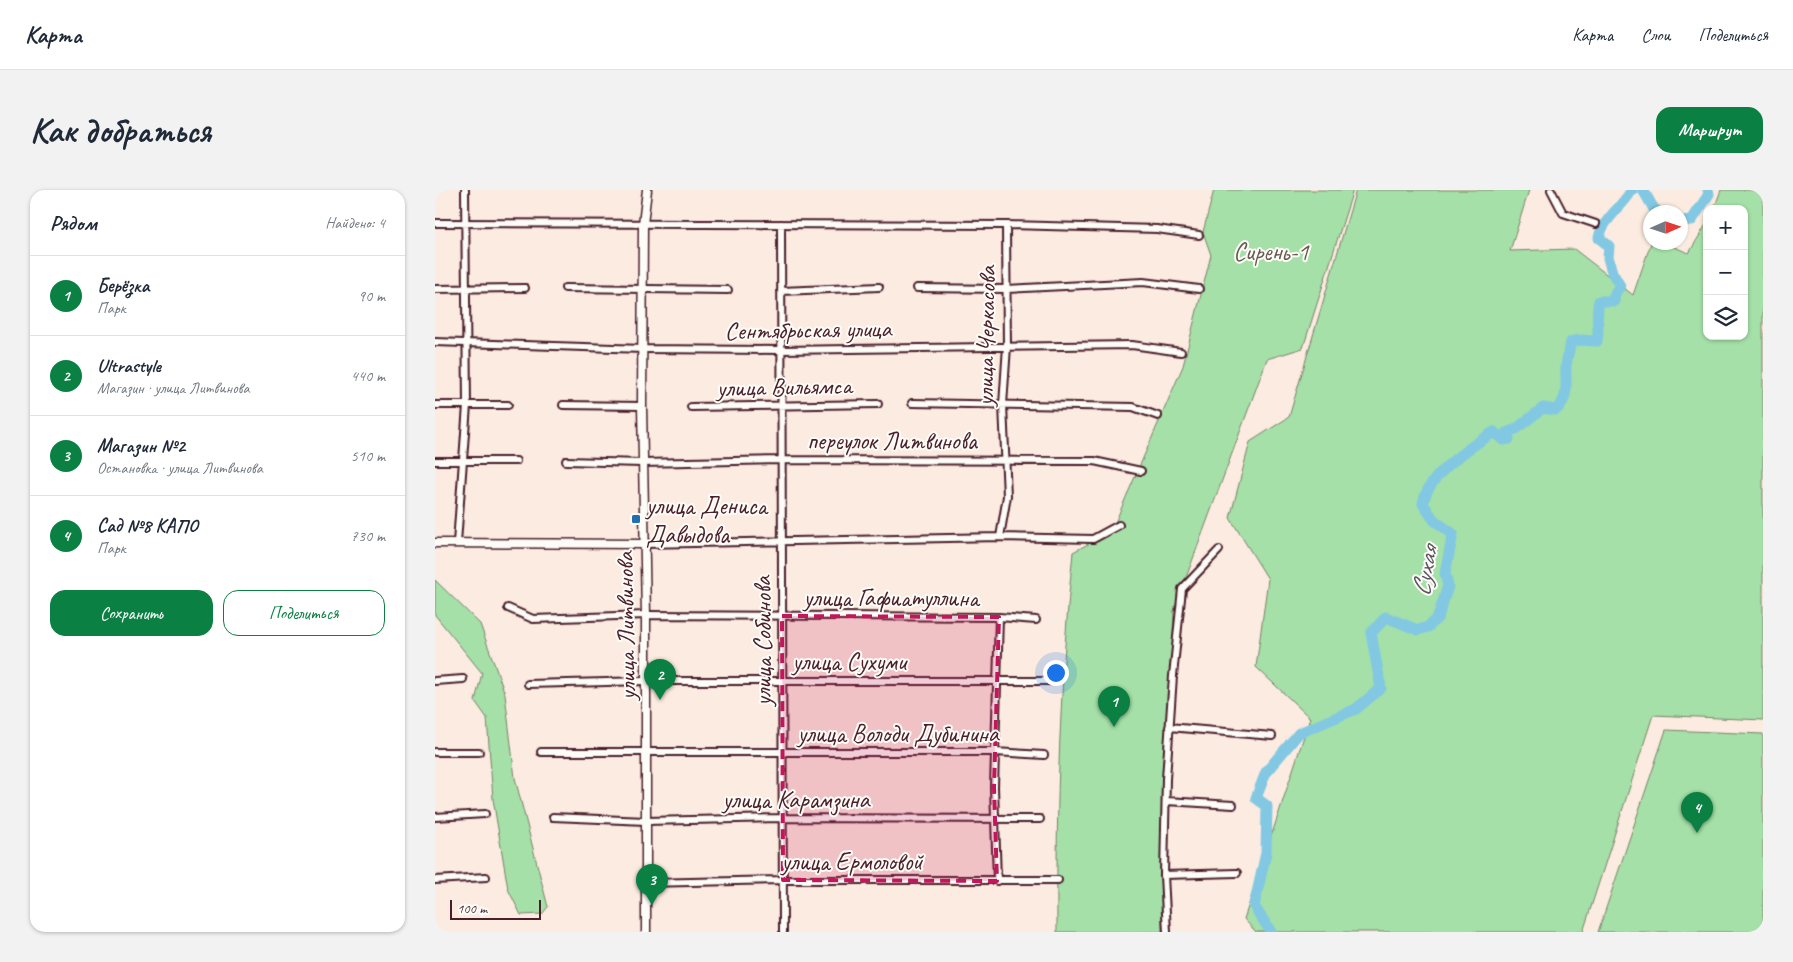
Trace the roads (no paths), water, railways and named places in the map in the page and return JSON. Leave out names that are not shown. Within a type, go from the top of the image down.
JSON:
[{"type":"street","points":[[457,543],[467,404],[468,343],[465,190]]},
{"type":"street","points":[[1551,190],[1563,213],[1597,224]]},
{"type":"street","name":"улица Литвинова","points":[[646,191],[643,224],[641,406],[646,615],[646,932]]},
{"type":"street","points":[[435,223],[1006,225],[1157,229],[1199,235]]},
{"type":"street","name":"улица Собинова","points":[[781,224],[783,932]]},
{"type":"street","name":"улица Черкасова","points":[[1000,537],[1007,496],[1003,405],[1007,346],[1006,225]]},
{"type":"street","points":[[917,288],[1007,289],[1143,282],[1199,289]]},
{"type":"street","points":[[781,291],[879,287]]},
{"type":"street","points":[[435,289],[525,288]]},
{"type":"street","points":[[565,288],[728,290]]},
{"type":"street","name":"Сентябрьская улица","points":[[435,342],[643,349],[781,350],[1132,345],[1181,352]]},
{"type":"street","points":[[912,403],[1133,407],[1158,416]]},
{"type":"street","name":"улица Вильямса","points":[[691,406],[878,404]]},
{"type":"street","points":[[435,405],[508,405]]},
{"type":"street","points":[[563,405],[641,406]]},
{"type":"street","name":"переулок Литвинова","points":[[566,460],[642,463],[781,460],[1094,461],[1141,471]]},
{"type":"street","points":[[435,461],[516,461]]},
{"type":"street","points":[[435,543],[644,544],[1000,537],[1093,539],[1119,525]]},
{"type":"street","points":[[1167,932],[1164,875],[1169,727],[1182,588],[1219,550]]},
{"type":"street","name":"улица Гафиатуллина","points":[[508,608],[533,619],[646,615],[999,617],[1036,620]]},
{"type":"street","points":[[997,881],[994,820],[999,617]]},
{"type":"street","points":[[435,680],[463,679]]},
{"type":"street","name":"улица Сухуми","points":[[528,684],[782,680],[1049,681]]},
{"type":"street","points":[[1169,727],[1272,736]]},
{"type":"street","points":[[435,752],[479,752]]},
{"type":"street","name":"улица Володи Дубинина","points":[[541,752],[995,752],[1045,755]]},
{"type":"street","points":[[1166,801],[1233,805]]},
{"type":"street","points":[[435,817],[485,814]]},
{"type":"street","name":"улица Карамзина","points":[[553,816],[646,821],[782,818],[1040,819]]},
{"type":"street","points":[[1164,875],[1237,874]]},
{"type":"street","points":[[435,880],[486,878]]},
{"type":"street","name":"улица Ермоловой","points":[[646,884],[783,880],[1058,880]]},
{"type":"waterway","name":"Сухая","points":[[1271,932],[1254,906],[1266,853],[1267,806],[1256,798],[1266,772],[1299,733],[1356,709],[1381,688],[1371,633],[1386,617],[1418,630],[1428,627],[1438,617],[1448,586],[1445,573],[1453,534],[1434,520],[1423,504],[1426,493],[1441,472],[1484,438],[1494,432],[1503,440],[1509,439],[1506,433],[1516,429],[1543,408],[1556,410],[1560,405],[1565,395],[1566,366],[1571,342],[1578,340],[1597,341],[1599,301],[1614,301],[1615,293],[1620,286],[1612,272],[1608,258],[1609,246],[1599,238],[1608,219],[1632,190]]},
{"type":"waterway","name":"Сухая","points":[[1643,190],[1652,205]]},
{"type":"waterway","name":"Сухая","points":[[1688,220],[1692,220],[1709,194],[1708,190]]},
{"type":"place","name":"улица Дениса Давыдова","points":[[636,519]]},
{"type":"place","name":"Ultrastyle","points":[[660,700]]},
{"type":"place","name":"Берёзка","points":[[1114,727]]},
{"type":"place","name":"Сад №8 КАПО","points":[[1697,833]]},
{"type":"place","name":"Магазин №2","points":[[652,905]]},
{"type":"park label","name":"Сирень-1","points":[[1271,251]]}]
